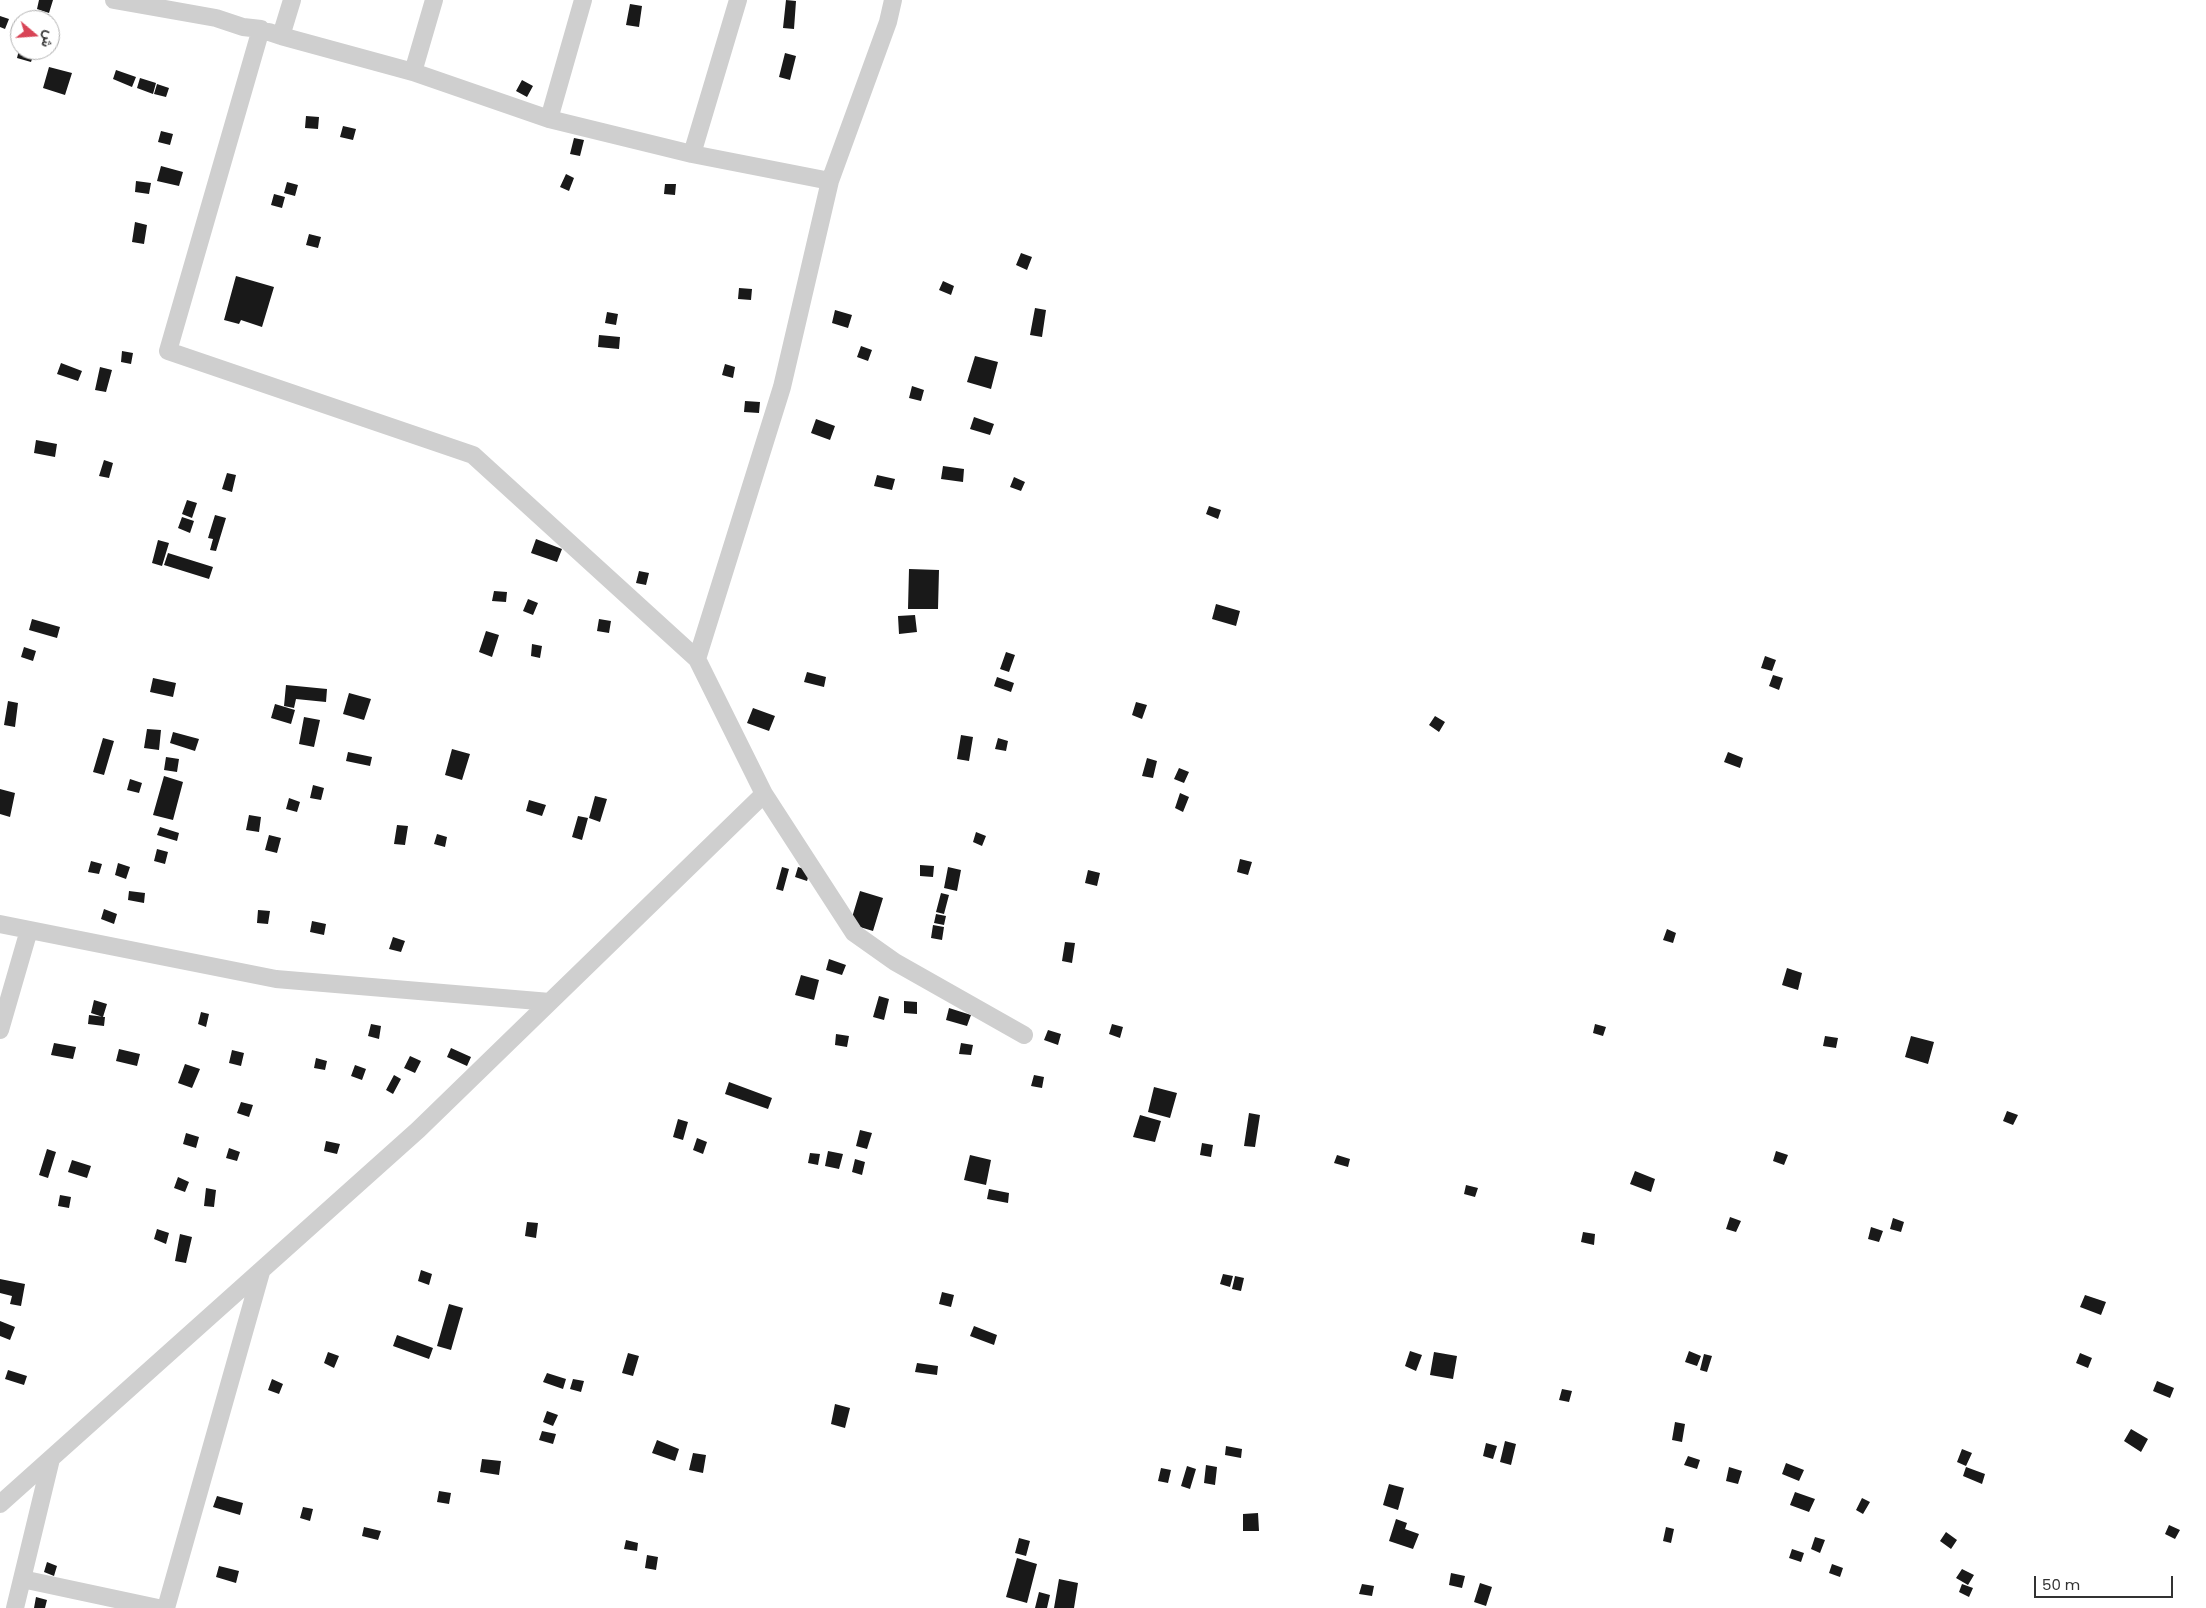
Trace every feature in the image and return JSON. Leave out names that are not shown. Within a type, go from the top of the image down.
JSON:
[{"type":"street","points":[[114,0],[216,18],[243,27],[261,29],[413,72],[549,119],[692,154],[830,181]]},
{"type":"street","points":[[281,36],[292,0]]},
{"type":"street","points":[[413,72],[434,0]]},
{"type":"street","points":[[549,119],[583,0]]},
{"type":"street","points":[[692,154],[738,0]]},
{"type":"street","points":[[697,659],[782,387],[830,181],[888,22],[893,0]]},
{"type":"street","points":[[261,29],[168,351],[473,455],[697,659],[764,794],[854,933],[895,962],[1024,1035]]},
{"type":"street","points":[[0,1504],[418,1130],[764,794]]},
{"type":"street","points":[[0,924],[276,979],[550,1002]]},
{"type":"street","points":[[0,1030],[29,930]]},
{"type":"street","points":[[166,1608],[261,1271]]},
{"type":"street","points":[[15,1608],[51,1459]]},
{"type":"street","points":[[22,1579],[158,1608]]},
{"type":"building","points":[[39,0],[53,0],[50,10],[37,9]]},
{"type":"building","points":[[786,0],[796,1],[794,29],[783,28]]},
{"type":"building","points":[[630,4],[642,6],[639,27],[626,25]]},
{"type":"building","points":[[0,16],[9,19],[5,29],[0,27]]},
{"type":"building","points":[[785,53],[796,56],[790,80],[779,77]]},
{"type":"building","points":[[49,67],[72,73],[65,95],[43,88]]},
{"type":"building","points":[[116,70],[136,77],[132,87],[113,79]]},
{"type":"building","points":[[140,78],[156,83],[153,94],[137,88]]},
{"type":"building","points":[[522,80],[533,86],[527,97],[516,91]]},
{"type":"building","points":[[157,84],[169,88],[166,97],[154,94]]},
{"type":"building","points":[[306,116],[319,117],[318,129],[305,128]]},
{"type":"building","points":[[343,126],[356,129],[353,140],[340,137]]},
{"type":"building","points":[[161,131],[173,134],[170,145],[158,142]]},
{"type":"building","points":[[574,138],[584,140],[580,156],[570,154]]},
{"type":"building","points":[[161,166],[183,172],[179,186],[157,181]]},
{"type":"building","points":[[566,174],[574,178],[569,191],[560,187]]},
{"type":"building","points":[[136,181],[151,183],[149,194],[135,192]]},
{"type":"building","points":[[287,182],[298,185],[295,196],[284,193]]},
{"type":"building","points":[[665,184],[676,184],[675,195],[664,194]]},
{"type":"building","points":[[274,194],[285,197],[282,208],[271,205]]},
{"type":"building","points":[[135,222],[147,225],[144,244],[132,242]]},
{"type":"building","points":[[309,234],[321,237],[318,248],[306,245]]},
{"type":"building","points":[[1021,253],[1032,257],[1027,270],[1016,265]]},
{"type":"building","points":[[236,276],[274,287],[262,327],[241,320],[239,324],[224,320]]},
{"type":"building","points":[[943,281],[954,286],[951,295],[939,290]]},
{"type":"building","points":[[739,288],[752,289],[751,300],[738,299]]},
{"type":"building","points":[[1035,308],[1046,310],[1042,337],[1030,335]]},
{"type":"building","points":[[835,310],[852,315],[848,328],[832,323]]},
{"type":"building","points":[[607,312],[618,314],[616,325],[605,323]]},
{"type":"building","points":[[599,335],[620,337],[619,349],[598,347]]},
{"type":"building","points":[[861,346],[872,350],[868,361],[857,357]]},
{"type":"building","points":[[122,351],[133,353],[131,364],[121,362]]},
{"type":"building","points":[[975,356],[998,362],[991,389],[967,382]]},
{"type":"building","points":[[61,363],[82,371],[78,381],[57,374]]},
{"type":"building","points":[[725,364],[735,367],[733,378],[722,375]]},
{"type":"building","points":[[100,367],[112,370],[106,392],[95,390]]},
{"type":"building","points":[[912,386],[924,390],[921,401],[909,398]]},
{"type":"building","points":[[745,401],[760,402],[759,413],[744,412]]},
{"type":"building","points":[[974,417],[994,424],[990,435],[970,429]]},
{"type":"building","points":[[816,419],[835,426],[830,440],[811,433]]},
{"type":"building","points":[[36,440],[57,444],[55,457],[34,453]]},
{"type":"building","points":[[104,460],[113,463],[109,478],[99,476]]},
{"type":"building","points":[[943,466],[964,469],[963,482],[941,479]]},
{"type":"building","points":[[227,473],[236,475],[232,492],[222,489]]},
{"type":"building","points":[[877,475],[895,479],[892,490],[874,486]]},
{"type":"building","points":[[1014,477],[1025,482],[1021,491],[1010,487]]},
{"type":"building","points":[[187,500],[197,503],[192,518],[182,514]]},
{"type":"building","points":[[1209,506],[1221,510],[1218,519],[1206,514]]},
{"type":"building","points":[[215,515],[226,518],[216,551],[210,550],[213,539],[208,538]]},
{"type":"building","points":[[182,517],[194,521],[190,533],[178,528]]},
{"type":"building","points":[[536,539],[562,549],[557,562],[531,553]]},
{"type":"building","points":[[158,540],[169,543],[162,566],[152,563]]},
{"type":"building","points":[[168,553],[213,567],[209,579],[164,565]]},
{"type":"building","points":[[909,569],[939,570],[938,609],[908,609]]},
{"type":"building","points":[[639,571],[649,573],[646,585],[636,583]]},
{"type":"building","points":[[494,591],[507,592],[506,602],[492,601]]},
{"type":"building","points":[[528,599],[538,603],[533,615],[523,611]]},
{"type":"building","points":[[1216,604],[1240,611],[1236,626],[1212,619]]},
{"type":"building","points":[[915,615],[917,632],[899,634],[898,616]]},
{"type":"building","points":[[32,619],[60,627],[57,638],[29,630]]},
{"type":"building","points":[[599,619],[611,621],[609,633],[597,631]]},
{"type":"building","points":[[486,631],[499,635],[492,657],[479,652]]},
{"type":"building","points":[[532,644],[542,646],[540,658],[531,656]]},
{"type":"building","points":[[24,647],[36,651],[33,661],[21,657]]},
{"type":"building","points":[[1006,652],[1015,655],[1009,672],[1000,669]]},
{"type":"building","points":[[1765,656],[1776,660],[1772,671],[1761,668]]},
{"type":"building","points":[[807,672],[826,677],[824,687],[804,682]]},
{"type":"building","points":[[1773,675],[1783,678],[1779,690],[1769,686]]},
{"type":"building","points":[[997,677],[1014,683],[1011,692],[994,686]]},
{"type":"building","points":[[153,678],[176,683],[173,697],[150,692]]},
{"type":"building","points":[[286,685],[327,689],[326,702],[296,699],[294,708],[284,706]]},
{"type":"building","points":[[349,693],[371,699],[364,720],[343,714]]},
{"type":"building","points":[[8,701],[18,703],[15,727],[4,725]]},
{"type":"building","points":[[1136,702],[1147,705],[1142,719],[1132,715]]},
{"type":"building","points":[[275,704],[295,710],[291,724],[271,718]]},
{"type":"building","points":[[753,708],[775,716],[769,731],[747,723]]},
{"type":"building","points":[[1435,716],[1445,722],[1439,732],[1429,725]]},
{"type":"building","points":[[304,717],[320,720],[314,747],[299,744]]},
{"type":"building","points":[[147,729],[161,730],[159,750],[144,748]]},
{"type":"building","points":[[173,732],[199,739],[195,751],[170,743]]},
{"type":"building","points":[[961,735],[973,737],[969,761],[957,759]]},
{"type":"building","points":[[103,738],[114,741],[104,775],[93,772]]},
{"type":"building","points":[[998,738],[1008,741],[1006,751],[995,749]]},
{"type":"building","points":[[452,749],[470,754],[462,780],[445,775]]},
{"type":"building","points":[[348,752],[372,757],[370,766],[346,761]]},
{"type":"building","points":[[1728,752],[1743,758],[1740,768],[1724,762]]},
{"type":"building","points":[[166,757],[179,759],[177,772],[164,770]]},
{"type":"building","points":[[1147,758],[1157,761],[1153,778],[1142,776]]},
{"type":"building","points":[[1179,768],[1189,772],[1184,783],[1174,779]]},
{"type":"building","points":[[164,776],[183,782],[173,820],[153,815]]},
{"type":"building","points":[[130,779],[142,783],[139,793],[127,790]]},
{"type":"building","points":[[313,785],[324,788],[321,800],[310,798]]},
{"type":"building","points":[[0,789],[15,793],[10,817],[0,814]]},
{"type":"building","points":[[1180,793],[1189,797],[1183,812],[1175,808]]},
{"type":"building","points":[[595,796],[607,799],[600,822],[589,818]]},
{"type":"building","points":[[289,798],[300,802],[297,812],[286,809]]},
{"type":"building","points":[[529,800],[546,805],[542,816],[526,811]]},
{"type":"building","points":[[249,815],[261,817],[259,832],[246,830]]},
{"type":"building","points":[[578,816],[588,818],[582,840],[572,837]]},
{"type":"building","points":[[397,825],[408,826],[405,845],[394,844]]},
{"type":"building","points":[[160,827],[179,833],[177,841],[157,835]]},
{"type":"building","points":[[976,832],[986,836],[982,846],[973,842]]},
{"type":"building","points":[[437,834],[447,837],[445,847],[434,844]]},
{"type":"building","points":[[269,835],[281,838],[277,853],[265,850]]},
{"type":"building","points":[[157,849],[168,852],[165,864],[154,861]]},
{"type":"building","points":[[1240,859],[1252,862],[1248,875],[1237,872]]},
{"type":"building","points":[[91,861],[102,864],[99,874],[88,872]]},
{"type":"building","points":[[118,863],[130,867],[126,879],[115,875]]},
{"type":"building","points":[[920,865],[934,866],[933,877],[920,876]]},
{"type":"building","points":[[782,867],[789,869],[783,891],[776,889]]},
{"type":"building","points":[[798,867],[810,871],[807,881],[795,877]]},
{"type":"building","points":[[948,867],[961,870],[957,891],[944,888]]},
{"type":"building","points":[[1088,870],[1100,873],[1097,886],[1085,883]]},
{"type":"building","points":[[129,891],[145,893],[144,903],[128,900]]},
{"type":"building","points":[[860,891],[883,898],[873,931],[850,924]]},
{"type":"building","points":[[941,893],[949,895],[944,914],[936,912]]},
{"type":"building","points":[[104,909],[117,914],[114,924],[101,919]]},
{"type":"building","points":[[258,910],[270,911],[268,924],[257,923]]},
{"type":"building","points":[[936,914],[946,916],[944,925],[934,923]]},
{"type":"building","points":[[312,921],[326,924],[324,935],[310,932]]},
{"type":"building","points":[[933,925],[944,927],[942,940],[931,938]]},
{"type":"building","points":[[1667,929],[1676,933],[1673,943],[1663,940]]},
{"type":"building","points":[[393,937],[405,941],[401,952],[389,949]]},
{"type":"building","points":[[1065,942],[1075,943],[1072,963],[1062,961]]},
{"type":"building","points":[[829,959],[846,965],[842,975],[826,970]]},
{"type":"building","points":[[1787,968],[1802,973],[1798,990],[1782,985]]},
{"type":"building","points":[[801,975],[819,980],[814,1000],[795,995]]},
{"type":"building","points":[[879,996],[889,999],[884,1020],[873,1017]]},
{"type":"building","points":[[94,1000],[107,1004],[103,1017],[91,1013]]},
{"type":"building","points":[[904,1001],[917,1002],[917,1014],[904,1013]]},
{"type":"building","points":[[949,1008],[971,1015],[967,1026],[946,1020]]},
{"type":"building","points":[[201,1012],[209,1014],[206,1027],[198,1024]]},
{"type":"building","points":[[89,1015],[105,1017],[104,1026],[88,1024]]},
{"type":"building","points":[[371,1024],[381,1026],[379,1039],[368,1036]]},
{"type":"building","points":[[1112,1024],[1123,1027],[1120,1038],[1109,1034]]},
{"type":"building","points":[[1595,1024],[1606,1027],[1603,1036],[1593,1033]]},
{"type":"building","points":[[1048,1030],[1061,1034],[1058,1045],[1044,1040]]},
{"type":"building","points":[[836,1034],[849,1036],[847,1047],[835,1045]]},
{"type":"building","points":[[1825,1036],[1838,1038],[1836,1048],[1823,1046]]},
{"type":"building","points":[[1911,1036],[1934,1042],[1928,1064],[1905,1057]]},
{"type":"building","points":[[54,1043],[76,1047],[73,1059],[51,1055]]},
{"type":"building","points":[[961,1043],[973,1045],[971,1055],[959,1054]]},
{"type":"building","points":[[451,1048],[471,1057],[467,1066],[447,1057]]},
{"type":"building","points":[[119,1049],[140,1054],[137,1066],[116,1061]]},
{"type":"building","points":[[232,1050],[244,1053],[241,1066],[229,1063]]},
{"type":"building","points":[[410,1056],[421,1061],[415,1073],[404,1068]]},
{"type":"building","points":[[316,1058],[327,1061],[325,1070],[314,1068]]},
{"type":"building","points":[[185,1064],[200,1069],[192,1088],[178,1083]]},
{"type":"building","points":[[355,1065],[366,1069],[362,1080],[351,1076]]},
{"type":"building","points":[[394,1075],[401,1079],[393,1094],[386,1090]]},
{"type":"building","points":[[1034,1075],[1044,1077],[1042,1088],[1031,1086]]},
{"type":"building","points":[[729,1082],[772,1098],[768,1109],[725,1094]]},
{"type":"building","points":[[1154,1087],[1177,1093],[1170,1118],[1148,1112]]},
{"type":"building","points":[[241,1102],[253,1105],[249,1117],[237,1113]]},
{"type":"building","points":[[2007,1111],[2018,1115],[2013,1125],[2003,1121]]},
{"type":"building","points":[[1249,1113],[1260,1115],[1255,1147],[1244,1146]]},
{"type":"building","points":[[1140,1115],[1161,1121],[1155,1142],[1133,1137]]},
{"type":"building","points":[[678,1119],[688,1122],[683,1140],[673,1137]]},
{"type":"building","points":[[860,1130],[872,1133],[867,1149],[856,1146]]},
{"type":"building","points":[[186,1133],[199,1137],[196,1148],[183,1144]]},
{"type":"building","points":[[697,1138],[707,1142],[703,1154],[693,1150]]},
{"type":"building","points":[[326,1141],[340,1144],[337,1154],[324,1151]]},
{"type":"building","points":[[1202,1143],[1213,1145],[1211,1157],[1200,1155]]},
{"type":"building","points":[[229,1148],[240,1152],[237,1161],[226,1158]]},
{"type":"building","points":[[47,1149],[56,1152],[48,1178],[39,1175]]},
{"type":"building","points":[[828,1151],[843,1154],[839,1169],[825,1166]]},
{"type":"building","points":[[1776,1151],[1788,1155],[1784,1165],[1773,1161]]},
{"type":"building","points":[[810,1153],[820,1154],[818,1165],[808,1163]]},
{"type":"building","points":[[970,1155],[991,1160],[986,1185],[964,1180]]},
{"type":"building","points":[[1337,1155],[1350,1159],[1348,1167],[1334,1163]]},
{"type":"building","points":[[855,1159],[865,1162],[862,1175],[852,1172]]},
{"type":"building","points":[[72,1160],[91,1166],[87,1178],[68,1172]]},
{"type":"building","points":[[1635,1171],[1655,1179],[1651,1192],[1630,1184]]},
{"type":"building","points":[[178,1177],[189,1182],[185,1192],[174,1188]]},
{"type":"building","points":[[1466,1185],[1478,1188],[1475,1197],[1464,1194]]},
{"type":"building","points":[[206,1188],[216,1190],[214,1207],[204,1206]]},
{"type":"building","points":[[989,1189],[1009,1193],[1008,1203],[987,1199]]},
{"type":"building","points":[[60,1195],[71,1197],[69,1208],[58,1206]]},
{"type":"building","points":[[1730,1217],[1741,1221],[1736,1232],[1726,1229]]},
{"type":"building","points":[[1893,1218],[1904,1222],[1901,1232],[1890,1229]]},
{"type":"building","points":[[527,1222],[538,1223],[536,1238],[525,1236]]},
{"type":"building","points":[[1871,1227],[1883,1231],[1879,1242],[1868,1239]]},
{"type":"building","points":[[157,1229],[169,1233],[166,1244],[154,1239]]},
{"type":"building","points":[[1583,1232],[1595,1234],[1594,1245],[1581,1242]]},
{"type":"building","points":[[180,1234],[192,1237],[186,1263],[175,1261]]},
{"type":"building","points":[[421,1270],[432,1274],[429,1285],[418,1281]]},
{"type":"building","points":[[1223,1274],[1233,1276],[1230,1287],[1220,1284]]},
{"type":"building","points":[[1235,1276],[1244,1278],[1241,1291],[1232,1289]]},
{"type":"building","points":[[0,1279],[25,1284],[21,1306],[10,1304],[12,1296],[0,1293]]},
{"type":"building","points":[[942,1292],[954,1295],[951,1307],[939,1304]]},
{"type":"building","points":[[2085,1295],[2106,1302],[2101,1315],[2080,1307]]},
{"type":"building","points":[[449,1304],[463,1308],[451,1350],[437,1346]]},
{"type":"building","points":[[0,1321],[15,1327],[10,1340],[0,1336]]},
{"type":"building","points":[[974,1326],[997,1335],[994,1345],[970,1336]]},
{"type":"building","points":[[397,1335],[433,1348],[429,1359],[393,1346]]},
{"type":"building","points":[[1410,1351],[1422,1355],[1416,1371],[1405,1366]]},
{"type":"building","points":[[1689,1351],[1701,1356],[1697,1366],[1685,1362]]},
{"type":"building","points":[[328,1352],[339,1356],[334,1368],[324,1363]]},
{"type":"building","points":[[1434,1352],[1457,1356],[1453,1379],[1430,1375]]},
{"type":"building","points":[[628,1353],[639,1356],[633,1376],[622,1373]]},
{"type":"building","points":[[2080,1353],[2092,1358],[2088,1368],[2076,1363]]},
{"type":"building","points":[[1704,1354],[1712,1356],[1707,1372],[1700,1370]]},
{"type":"building","points":[[917,1363],[938,1366],[937,1375],[915,1372]]},
{"type":"building","points":[[8,1370],[27,1376],[24,1385],[5,1379]]},
{"type":"building","points":[[547,1373],[566,1379],[563,1389],[543,1382]]},
{"type":"building","points":[[272,1379],[283,1384],[279,1394],[268,1390]]},
{"type":"building","points":[[573,1379],[584,1381],[581,1392],[570,1389]]},
{"type":"building","points":[[2157,1381],[2174,1388],[2170,1398],[2153,1391]]},
{"type":"building","points":[[1562,1389],[1572,1391],[1569,1402],[1559,1400]]},
{"type":"building","points":[[835,1404],[850,1408],[845,1428],[831,1424]]},
{"type":"building","points":[[547,1411],[558,1415],[553,1426],[543,1422]]},
{"type":"building","points":[[1675,1422],[1685,1424],[1682,1442],[1672,1440]]},
{"type":"building","points":[[2131,1429],[2148,1439],[2141,1452],[2124,1441]]},
{"type":"building","points":[[542,1431],[556,1434],[553,1444],[539,1440]]},
{"type":"building","points":[[657,1440],[679,1449],[675,1461],[652,1453]]},
{"type":"building","points":[[1505,1441],[1516,1444],[1511,1465],[1500,1462]]},
{"type":"building","points":[[1486,1443],[1497,1446],[1493,1459],[1483,1456]]},
{"type":"building","points":[[1226,1446],[1242,1449],[1241,1458],[1225,1455]]},
{"type":"building","points":[[1962,1449],[1972,1453],[1966,1466],[1957,1462]]},
{"type":"building","points":[[693,1453],[706,1455],[703,1473],[689,1470]]},
{"type":"building","points":[[1688,1456],[1700,1460],[1697,1469],[1684,1465]]},
{"type":"building","points":[[482,1459],[501,1461],[499,1475],[480,1472]]},
{"type":"building","points":[[1786,1463],[1804,1470],[1799,1481],[1782,1474]]},
{"type":"building","points":[[1206,1465],[1217,1467],[1215,1485],[1204,1483]]},
{"type":"building","points":[[1187,1466],[1196,1469],[1190,1489],[1181,1486]]},
{"type":"building","points":[[1729,1467],[1742,1471],[1738,1484],[1726,1481]]},
{"type":"building","points":[[1966,1467],[1985,1474],[1982,1484],[1963,1476]]},
{"type":"building","points":[[1161,1468],[1171,1470],[1168,1483],[1158,1481]]},
{"type":"building","points":[[1389,1484],[1404,1488],[1398,1510],[1383,1505]]},
{"type":"building","points":[[439,1491],[451,1493],[449,1504],[437,1502]]},
{"type":"building","points":[[1795,1492],[1815,1499],[1809,1512],[1790,1505]]},
{"type":"building","points":[[217,1496],[243,1503],[240,1515],[213,1507]]},
{"type":"building","points":[[1862,1498],[1870,1502],[1863,1514],[1856,1510]]},
{"type":"building","points":[[303,1507],[313,1509],[310,1521],[300,1518]]},
{"type":"building","points":[[1258,1513],[1259,1531],[1243,1531],[1243,1514]]},
{"type":"building","points":[[1396,1519],[1407,1523],[1405,1529],[1419,1534],[1413,1549],[1389,1541]]},
{"type":"building","points":[[2169,1525],[2180,1530],[2175,1539],[2165,1534]]},
{"type":"building","points":[[364,1527],[381,1531],[378,1540],[362,1536]]},
{"type":"building","points":[[1666,1527],[1674,1529],[1671,1543],[1663,1541]]},
{"type":"building","points":[[1946,1532],[1957,1540],[1951,1549],[1940,1541]]},
{"type":"building","points":[[1815,1537],[1825,1540],[1820,1553],[1811,1549]]},
{"type":"building","points":[[1019,1538],[1030,1541],[1026,1556],[1015,1553]]},
{"type":"building","points":[[626,1540],[638,1543],[637,1551],[624,1549]]},
{"type":"building","points":[[1792,1549],[1804,1553],[1801,1562],[1789,1558]]},
{"type":"building","points":[[647,1555],[658,1557],[656,1570],[645,1568]]},
{"type":"building","points":[[1017,1558],[1037,1564],[1027,1603],[1006,1597]]},
{"type":"building","points":[[47,1562],[57,1566],[54,1576],[44,1572]]},
{"type":"building","points":[[1832,1564],[1843,1568],[1840,1577],[1829,1573]]},
{"type":"building","points":[[219,1566],[239,1571],[236,1583],[216,1577]]},
{"type":"building","points":[[1962,1569],[1974,1575],[1968,1585],[1956,1578]]},
{"type":"building","points":[[1451,1573],[1465,1576],[1462,1588],[1449,1585]]},
{"type":"building","points":[[1059,1579],[1078,1583],[1074,1608],[1054,1608]]},
{"type":"building","points":[[1480,1583],[1492,1587],[1486,1606],[1474,1602]]},
{"type":"building","points":[[1362,1584],[1374,1586],[1372,1596],[1359,1594]]},
{"type":"building","points":[[1962,1584],[1973,1588],[1969,1597],[1959,1592]]},
{"type":"building","points":[[1039,1592],[1050,1595],[1047,1608],[1035,1608]]},
{"type":"building","points":[[36,1597],[47,1600],[45,1608],[34,1608]]}]
